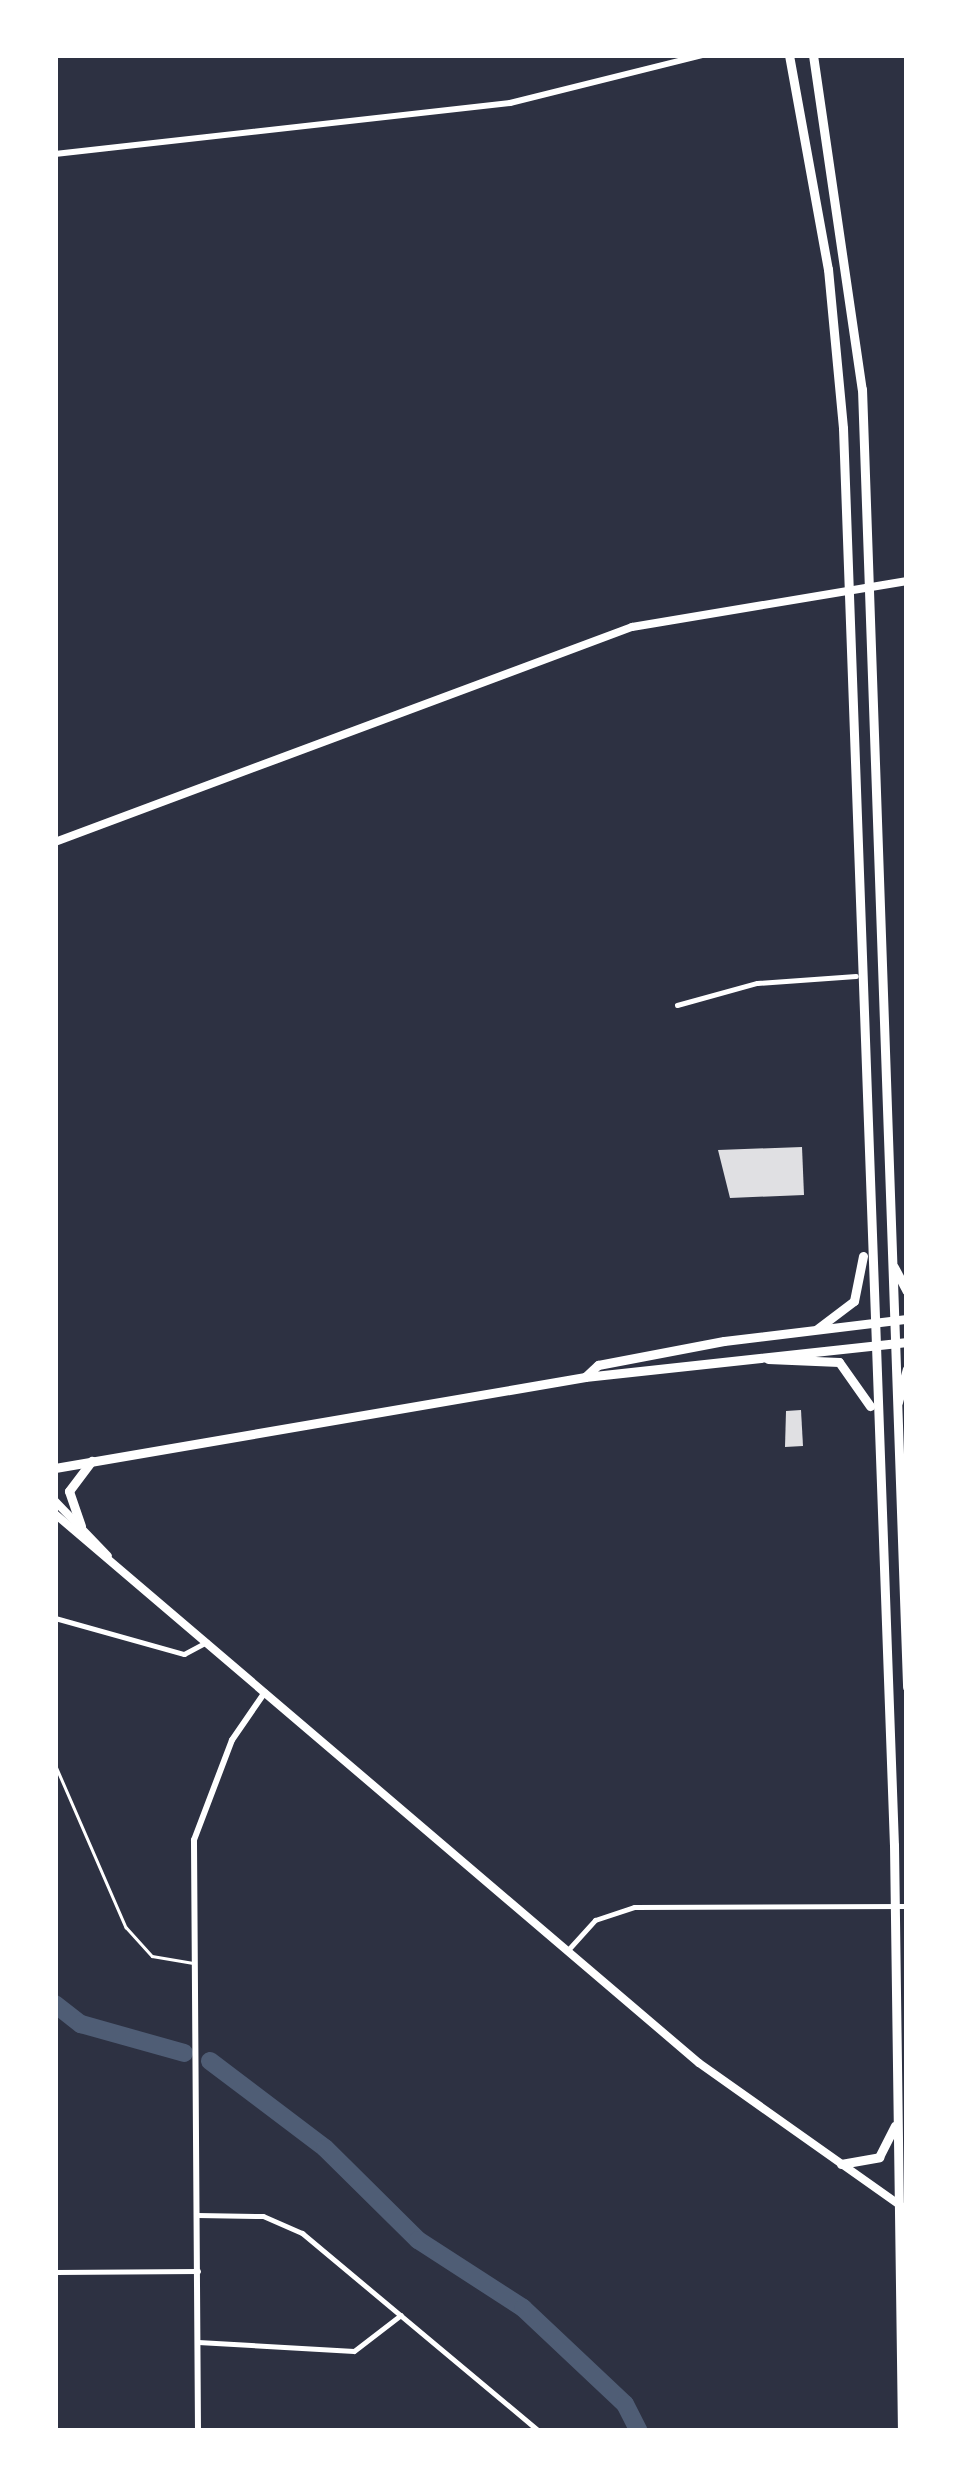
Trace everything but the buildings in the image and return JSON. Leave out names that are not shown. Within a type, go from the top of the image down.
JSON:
[{"type":"main road","points":[[789,55],[836,332],[872,1411],[895,1906],[902,2431]]},
{"type":"main road","points":[[812,55],[859,347],[907,1687]]},
{"type":"main road","points":[[55,842],[602,637],[847,588],[907,580]]},
{"type":"main road","points":[[817,1328],[854,1301],[866,1228]]},
{"type":"main road","points":[[891,1261],[907,1291]]},
{"type":"main road","points":[[585,1377],[598,1365],[817,1328],[907,1319]]},
{"type":"main road","points":[[55,1468],[585,1377],[907,1342]]},
{"type":"main road","points":[[768,1359],[839,1362],[872,1411]]},
{"type":"main road","points":[[895,1420],[907,1369]]},
{"type":"main road","points":[[81,1526],[68,1492],[92,1461]]},
{"type":"main road","points":[[55,1501],[108,1556]]},
{"type":"main road","points":[[55,1514],[567,1951],[841,2164],[902,2206]]},
{"type":"main road","points":[[884,1665],[906,1665]]},
{"type":"main road","points":[[841,2164],[879,2158],[898,2119]]},
{"type":"street","points":[[55,154],[510,103],[702,55]]},
{"type":"street","points":[[677,1005],[758,983],[856,976]]},
{"type":"street","points":[[55,1618],[184,1654],[208,1641]]},
{"type":"street","points":[[198,2431],[197,1822],[232,1740],[266,1691]]},
{"type":"street","points":[[567,1951],[595,1920],[634,1908],[907,1906]]},
{"type":"street","points":[[197,2215],[277,2219],[401,2315],[539,2431]]},
{"type":"street","points":[[55,2272],[198,2271]]},
{"type":"street","points":[[198,2342],[354,2351],[401,2315]]},
{"type":"lane","points":[[55,1764],[126,1927],[152,1956],[195,1963]]},
{"type":"waterway","points":[[55,2004],[81,2024],[184,2053]]},
{"type":"waterway","points":[[210,2061],[325,2148],[418,2240],[523,2308],[625,2404],[639,2431]]}]
